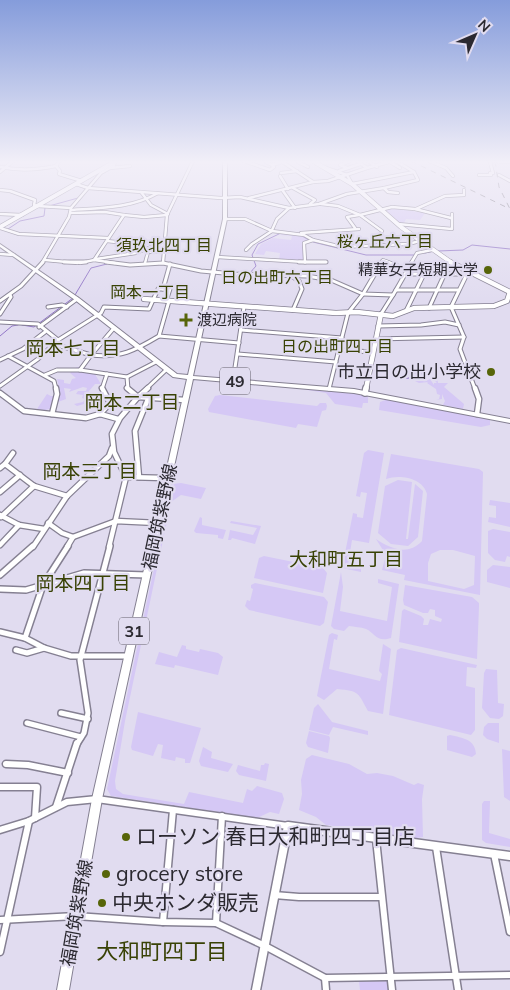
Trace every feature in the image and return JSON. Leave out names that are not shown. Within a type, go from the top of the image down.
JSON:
[{"type":"main road","name":"福岡筑紫野線","points":[[63,990],[97,799],[214,272],[225,219],[225,207]]},
{"type":"main road","name":"49","points":[[0,245],[77,299],[138,349],[175,376],[365,393],[510,421]]},
{"type":"street","points":[[0,228],[35,207]]},
{"type":"street","points":[[47,207],[144,217],[167,214]]},
{"type":"street","points":[[0,301],[10,295],[37,271],[46,260],[73,207]]},
{"type":"street","points":[[71,210],[109,207]]},
{"type":"street","points":[[156,207],[167,214]]},
{"type":"street","points":[[163,263],[167,214],[170,207]]},
{"type":"street","points":[[286,207],[301,207]]},
{"type":"street","points":[[341,207],[360,215],[382,231]]},
{"type":"street","points":[[144,299],[393,316],[414,308],[494,306],[507,302],[510,292],[467,273],[420,242],[379,207]]},
{"type":"street","points":[[355,228],[347,217],[391,207]]},
{"type":"street","points":[[394,207],[452,216],[452,229],[398,224]]},
{"type":"street","points":[[415,209],[419,207]]},
{"type":"street","points":[[246,250],[251,242],[265,237],[272,230],[278,218],[289,208]]},
{"type":"street","points":[[0,214],[22,215]]},
{"type":"street","points":[[94,259],[102,252],[124,215]]},
{"type":"street","points":[[225,219],[245,219],[272,230],[299,234],[314,240],[347,247],[420,242]]},
{"type":"street","points":[[0,228],[19,234],[108,240],[125,243]]},
{"type":"street","points":[[299,234],[359,229]]},
{"type":"street","points":[[364,238],[366,245]]},
{"type":"street","points":[[306,262],[304,244],[314,240]]},
{"type":"street","points":[[347,247],[354,240]]},
{"type":"street","points":[[116,255],[120,242]]},
{"type":"street","points":[[46,260],[79,263],[166,244]]},
{"type":"street","points":[[365,393],[381,314],[417,253],[432,250]]},
{"type":"street","points":[[145,263],[148,252],[165,252]]},
{"type":"street","points":[[0,254],[14,255]]},
{"type":"street","points":[[217,257],[326,262]]},
{"type":"street","points":[[94,259],[130,265],[163,263],[190,269],[261,276],[291,275],[331,280],[363,294],[393,294]]},
{"type":"street","points":[[329,389],[348,313],[363,294],[383,260],[408,270]]},
{"type":"street","points":[[163,289],[170,264]]},
{"type":"street","points":[[405,274],[467,273]]},
{"type":"street","points":[[467,273],[451,307],[464,337],[460,349],[479,399],[477,414]]},
{"type":"street","points":[[406,311],[424,274]]},
{"type":"street","points":[[429,308],[445,274]]},
{"type":"street","points":[[291,275],[299,281],[302,289],[294,302],[293,310]]},
{"type":"street","points":[[0,386],[28,367],[56,342],[98,316],[104,307],[149,309],[158,289],[170,289],[160,336]]},
{"type":"street","points":[[396,290],[458,290]]},
{"type":"street","points":[[0,314],[11,297],[10,295]]},
{"type":"street","points":[[39,327],[77,299]]},
{"type":"street","points":[[48,307],[62,305],[67,307]]},
{"type":"street","points":[[233,381],[244,307]]},
{"type":"street","points":[[0,322],[31,322],[38,324],[56,342],[91,355],[120,356],[128,354],[160,336],[239,343]]},
{"type":"street","points":[[378,326],[421,326],[446,322],[459,325]]},
{"type":"street","points":[[421,326],[422,338]]},
{"type":"street","points":[[80,370],[114,328]]},
{"type":"street","points":[[241,330],[342,338]]},
{"type":"street","points":[[0,360],[23,348],[45,332]]},
{"type":"street","points":[[375,339],[464,337]]},
{"type":"street","points":[[340,350],[373,352]]},
{"type":"street","points":[[238,354],[336,362]]},
{"type":"street","points":[[8,356],[54,381],[57,387],[52,414]]},
{"type":"street","points":[[45,375],[50,371],[61,368],[128,377],[156,362]]},
{"type":"street","points":[[56,807],[77,742],[81,738],[88,719],[88,700],[79,672],[126,477],[114,456],[112,430],[118,419],[166,370]]},
{"type":"street","points":[[100,414],[110,403],[102,389],[107,374]]},
{"type":"street","points":[[128,377],[127,388],[138,397],[185,400]]},
{"type":"street","points":[[0,393],[24,411],[86,418],[100,414],[118,419]]},
{"type":"street","points":[[140,477],[135,431],[148,399]]},
{"type":"street","points":[[0,575],[31,549],[67,496],[109,456],[112,448]]},
{"type":"street","points":[[0,468],[13,453]]},
{"type":"street","points":[[5,464],[34,486],[67,496]]},
{"type":"street","points":[[0,492],[20,475]]},
{"type":"street","points":[[126,477],[164,478],[167,481]]},
{"type":"street","points":[[34,486],[1,516],[19,525],[44,529]]},
{"type":"street","points":[[25,638],[43,585],[73,537],[116,521],[158,523]]},
{"type":"street","points":[[48,523],[62,533],[73,537]]},
{"type":"street","points":[[0,545],[19,525]]},
{"type":"street","points":[[0,567],[5,571]]},
{"type":"street","points":[[0,589],[21,591],[84,573],[147,575]]},
{"type":"street","points":[[0,632],[25,638],[44,648],[71,656],[129,656]]},
{"type":"street","points":[[16,650],[22,654],[44,648]]},
{"type":"street","points":[[61,714],[88,719]]},
{"type":"street","points":[[27,723],[81,738]]},
{"type":"street","points":[[6,764],[28,765],[68,773]]},
{"type":"street","points":[[0,787],[36,787],[32,820],[4,920],[0,952]]},
{"type":"street","points":[[0,830],[32,820],[67,802],[97,799],[510,856]]},
{"type":"street","points":[[163,922],[173,810]]},
{"type":"street","points":[[216,923],[222,816]]},
{"type":"street","points":[[256,990],[288,826]]},
{"type":"street","points":[[376,839],[392,990]]},
{"type":"street","points":[[436,847],[458,990]]},
{"type":"street","points":[[494,854],[510,932]]},
{"type":"street","points":[[274,895],[299,898],[381,897]]},
{"type":"street","points":[[4,920],[76,916],[163,922],[216,923],[265,946],[325,978],[510,975]]},
{"type":"street","points":[[325,978],[326,990]]},
{"type":"shaded area","points":[[393,208],[425,213],[420,220],[406,219],[404,223],[399,223],[385,210]]},
{"type":"shaded area","points":[[285,232],[302,235],[311,240],[304,243],[304,261],[279,260],[280,253],[266,251],[264,255],[255,254],[261,244],[273,238],[291,240],[292,236],[280,235]]},
{"type":"shaded area","points":[[77,367],[93,371],[101,384],[95,384],[89,391],[94,401],[90,406],[84,404],[77,406],[74,404],[83,402],[85,399],[82,398],[83,395],[76,394],[78,391],[86,391],[87,388],[83,387],[69,392],[71,389],[64,388],[66,399],[58,402],[51,411],[49,409],[40,412],[37,409],[47,394],[58,396],[60,392],[57,379],[64,380],[64,383],[70,384],[72,379],[76,378],[70,373]]},
{"type":"shaded area","points":[[437,377],[438,383],[448,383],[444,387],[464,404],[463,409],[443,405],[445,401],[442,394],[442,399],[436,400],[439,399],[440,395],[437,394],[436,389],[428,382],[419,383],[415,381],[430,379],[434,385],[434,383],[437,383],[432,378]]},
{"type":"shaded area","points":[[295,388],[368,396],[368,403],[363,403],[362,408],[335,404],[326,393]]},
{"type":"shaded area","points":[[215,396],[317,406],[320,403],[326,403],[327,406],[326,410],[322,411],[317,427],[298,424],[296,428],[209,412],[208,409]]},
{"type":"shaded area","points":[[388,399],[490,419],[490,425],[481,427],[379,410],[380,402]]},
{"type":"shaded area","points":[[368,450],[384,453],[369,543],[352,540],[348,565],[361,569],[361,572],[342,568],[353,513],[357,514],[357,517],[363,518],[367,493],[361,492],[360,497],[356,496],[364,453]]},
{"type":"shaded area","points":[[391,454],[479,469],[483,472],[480,595],[404,580],[405,575],[382,570],[386,555],[376,539],[393,548],[405,550],[417,546],[422,541],[427,494],[421,484],[416,481],[404,477],[386,479]],"holes":[[[440,550],[453,550],[475,556],[474,585],[464,589],[428,581],[428,563],[431,554]]]},
{"type":"shaded area","points":[[398,480],[412,482],[406,539],[408,539],[415,484],[423,491],[418,537],[408,546],[391,544],[378,533],[385,486]]},
{"type":"shaded area","points":[[181,483],[206,488],[201,499],[181,495],[171,502],[125,721],[115,781],[116,789],[123,794],[184,804],[189,792],[243,803],[247,789],[252,791],[257,786],[282,793],[284,799],[279,814],[270,812],[257,818],[111,796],[107,789],[172,484]]},
{"type":"shaded area","points":[[490,500],[510,503],[510,527],[488,522],[489,517],[496,518],[496,506],[489,505]]},
{"type":"shaded area","points":[[200,517],[202,518],[202,525],[226,530],[223,539],[218,538],[218,535],[196,533],[194,531]]},
{"type":"shaded area","points":[[231,521],[261,526],[255,544],[232,538],[228,540],[230,530],[253,535],[257,528],[230,523]]},
{"type":"shaded area","points":[[493,529],[510,532],[510,557],[507,556],[505,562],[495,560],[488,553],[488,531]]},
{"type":"shaded area","points":[[264,556],[323,568],[327,573],[323,593],[254,578],[259,558]]},
{"type":"shaded area","points":[[493,565],[510,567],[510,588],[487,582],[487,570]]},
{"type":"shaded area","points":[[341,572],[343,587],[340,611],[387,621],[392,587],[378,583],[378,579],[399,584],[391,638],[379,638],[362,628],[349,626],[344,631],[334,629],[331,626]]},
{"type":"shaded area","points":[[255,583],[324,597],[328,602],[324,623],[320,626],[249,610],[245,606],[247,600],[250,601],[253,589],[251,585]]},
{"type":"shaded area","points":[[405,585],[472,597],[479,603],[477,659],[399,642],[402,611],[404,609],[421,616],[424,619],[423,625],[428,625],[430,619],[441,622],[442,619],[435,616],[435,610],[430,609],[428,613],[423,613],[404,605]]},
{"type":"shaded area","points":[[332,633],[338,635],[337,640],[334,639],[329,669],[380,681],[382,674],[379,671],[383,644],[391,649],[383,714],[368,711],[360,697],[354,692],[337,689],[324,700],[317,696],[329,635]]},
{"type":"shaded area","points":[[182,645],[186,646],[186,649],[199,652],[200,649],[218,653],[223,657],[218,675],[175,665],[174,668],[155,664],[159,652],[177,657]]},
{"type":"shaded area","points":[[401,648],[477,665],[476,668],[467,667],[466,686],[475,688],[475,730],[471,735],[389,715],[397,650]]},
{"type":"shaded area","points":[[486,669],[497,670],[498,703],[504,704],[503,716],[499,719],[490,718],[482,708],[484,673]]},
{"type":"shaded area","points":[[318,704],[332,722],[368,731],[368,735],[333,727],[329,735],[309,730],[314,708]]},
{"type":"shaded area","points":[[138,712],[201,728],[190,763],[185,763],[185,759],[176,757],[175,761],[161,758],[163,745],[158,744],[153,756],[132,750]]},
{"type":"shaded area","points":[[488,723],[499,723],[499,743],[487,739],[483,735],[484,727]]},
{"type":"shaded area","points":[[309,731],[329,736],[328,753],[308,747],[306,743]]},
{"type":"shaded area","points":[[447,736],[464,738],[471,742],[476,754],[472,757],[447,750]]},
{"type":"shaded area","points":[[203,747],[212,752],[211,758],[233,764],[228,772],[201,766],[199,761]]},
{"type":"shaded area","points":[[502,749],[510,751],[510,801],[504,797]]},
{"type":"shaded area","points":[[312,755],[349,764],[367,774],[377,773],[393,776],[414,785],[418,783],[424,785],[422,799],[423,837],[410,839],[326,825],[316,817],[299,810],[302,794],[301,780],[306,759]]},
{"type":"shaded area","points":[[269,764],[266,781],[239,775],[236,771],[238,765],[260,771],[261,765]]},
{"type":"shaded area","points":[[484,801],[490,801],[489,833],[510,839],[510,847],[486,843],[482,840],[482,804]]},
{"type":"shaded area","points":[[387,980],[388,990],[360,990],[359,981]]},
{"type":"waterway","points":[[8,229],[20,221],[44,216],[45,208]]},
{"type":"waterway","points":[[249,274],[256,266],[252,255],[258,244],[281,233]]},
{"type":"waterway","points":[[302,236],[309,240]]},
{"type":"waterway","points":[[313,242],[366,255],[414,255]]},
{"type":"waterway","points":[[438,251],[463,250],[472,245],[510,249]]},
{"type":"waterway","points":[[425,253],[434,251]]},
{"type":"waterway","points":[[75,295],[91,268],[107,264]]},
{"type":"waterway","points":[[233,275],[246,276]]},
{"type":"waterway","points":[[22,325],[34,327],[73,298]]},
{"type":"waterway","points":[[0,336],[12,326],[18,325]]},
{"type":"waterway","points":[[397,375],[401,379],[409,378],[414,373],[423,374]]},
{"type":"railway","points":[[506,207],[510,209],[509,207]]},
{"type":"place","name":"精華女子短期大学","points":[[488,270]]},
{"type":"place","name":"渡辺病院","points":[[186,320]]},
{"type":"place","name":"市立日の出小学校","points":[[491,372]]},
{"type":"place","name":"ローソン 春日大和町四丁目店","points":[[126,837]]},
{"type":"place","name":"grocery store","points":[[106,874]]},
{"type":"place","name":"中央ホンダ販売","points":[[102,903]]},
{"type":"district","name":"桜ヶ丘六丁目","points":[[385,241]]},
{"type":"district","name":"須玖北四丁目","points":[[164,245]]},
{"type":"district","name":"日の出町六丁目","points":[[277,277]]},
{"type":"district","name":"岡本一丁目","points":[[150,292]]},
{"type":"district","name":"日の出町四丁目","points":[[337,346]]},
{"type":"district","name":"岡本七丁目","points":[[73,348]]},
{"type":"district","name":"岡本二丁目","points":[[132,402]]},
{"type":"district","name":"岡本三丁目","points":[[90,471]]},
{"type":"district","name":"大和町五丁目","points":[[346,559]]},
{"type":"district","name":"岡本四丁目","points":[[83,583]]},
{"type":"district","name":"大和町四丁目","points":[[162,951]]}]
